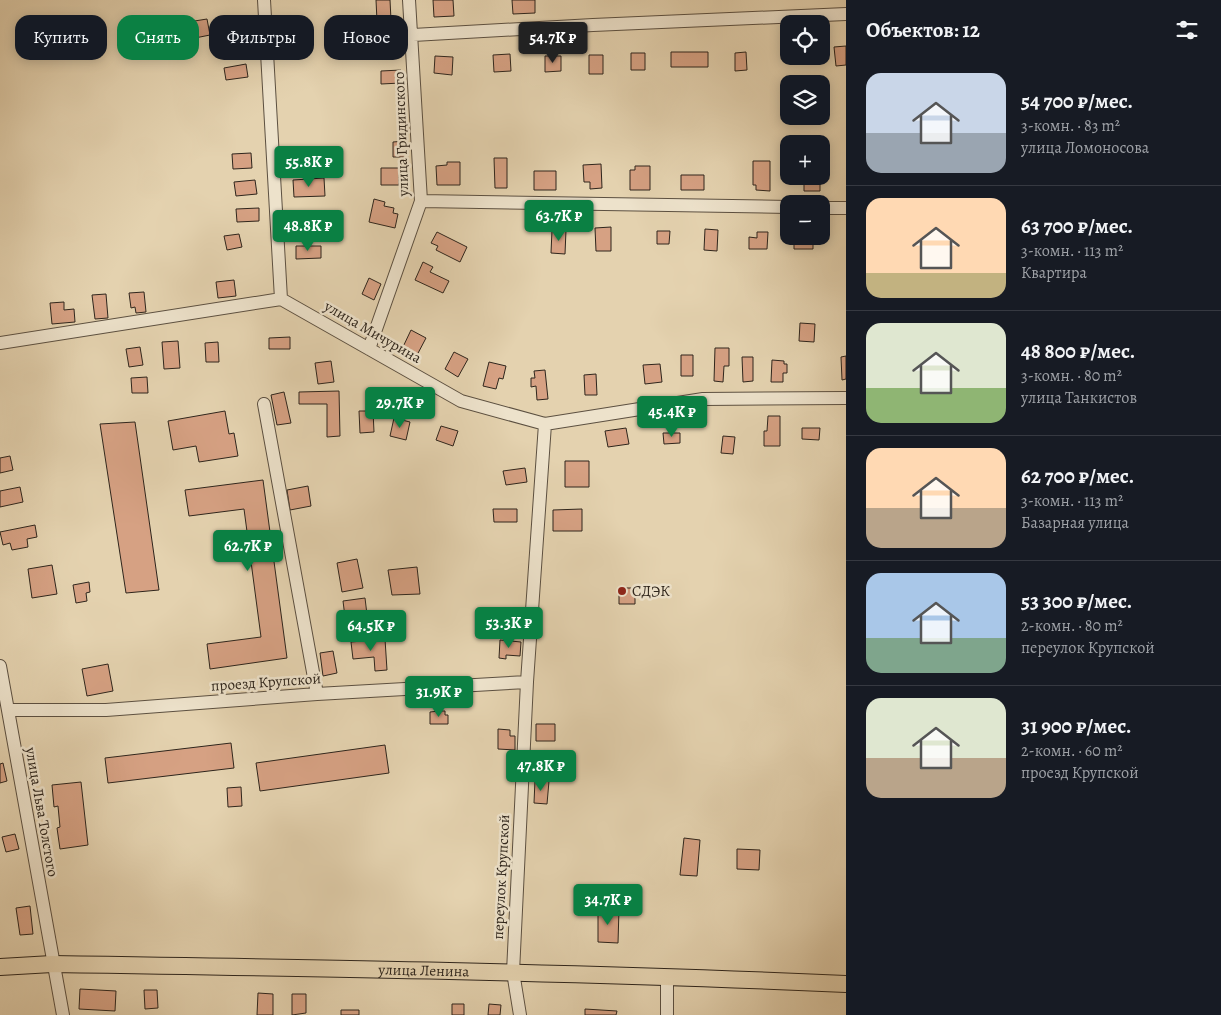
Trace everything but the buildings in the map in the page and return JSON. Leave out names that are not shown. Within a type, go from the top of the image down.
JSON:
[{"type":"main road","name":"улица Ленина","points":[[0,967],[52,964],[513,972],[667,976],[846,984]]},
{"type":"street","points":[[0,343],[282,299],[264,0]]},
{"type":"street","name":"улица Гридинского","points":[[369,349],[421,202],[410,0]]},
{"type":"street","points":[[413,35],[846,14]]},
{"type":"street","points":[[421,202],[780,207]]},
{"type":"street","points":[[830,208],[846,208]]},
{"type":"street","name":"улица Мичурина","points":[[282,299],[461,401],[545,424],[703,399],[846,398]]},
{"type":"street","points":[[264,404],[317,694]]},
{"type":"street","name":"переулок Крупской","points":[[520,1015],[513,972],[527,682],[545,424]]},
{"type":"street","name":"улица Льва Толстого","points":[[0,666],[52,964],[63,1015]]},
{"type":"street","name":"проезд Крупской","points":[[8,710],[106,710],[317,694],[527,682]]},
{"type":"street","points":[[667,976],[668,1015]]},
{"type":"place","name":"СДЭК","points":[[622,591]]}]
